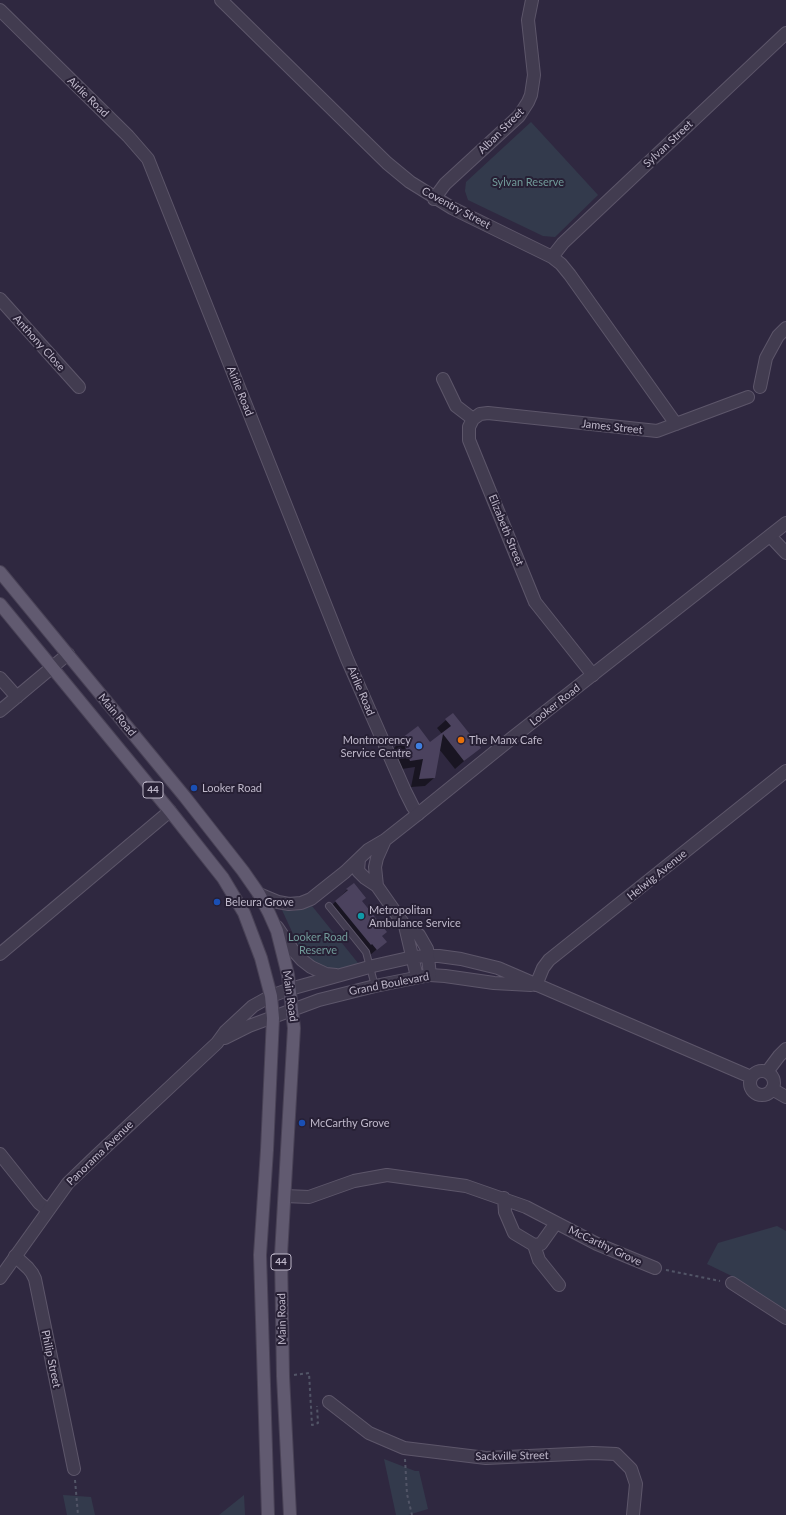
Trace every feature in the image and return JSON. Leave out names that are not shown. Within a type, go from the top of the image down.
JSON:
[{"type":"main road","name":"Main Road","points":[[0,572],[185,797],[243,871],[270,913],[282,950],[290,989],[294,1028],[294,1056],[281,1255],[283,1376],[290,1515]]},
{"type":"main road","name":"Main Road","points":[[0,604],[223,878],[244,913],[259,951],[271,996],[273,1018],[267,1150],[260,1255],[268,1515]]},
{"type":"street","name":"Coventry Street","points":[[221,0],[387,163],[410,182],[434,199],[552,257],[561,264],[570,274],[676,424]]},
{"type":"street","name":"Alban Street","points":[[434,199],[445,184],[519,116],[528,102],[533,87],[534,75],[528,20],[532,0]]},
{"type":"street","name":"Airlie Road","points":[[0,10],[128,136],[148,159],[347,659],[405,791],[418,814]]},
{"type":"street","name":"Sylvan Street","points":[[552,257],[563,243],[786,33]]},
{"type":"street","name":"Anthony Close","points":[[0,299],[79,386]]},
{"type":"street","points":[[760,387],[766,358],[778,336],[786,328]]},
{"type":"street","points":[[443,378],[456,406],[473,419]]},
{"type":"street","name":"James Street","points":[[473,419],[480,414],[488,413],[657,431],[748,398]]},
{"type":"street","name":"Elizabeth Street","points":[[473,419],[469,428],[469,440],[535,602],[593,676]]},
{"type":"street","name":"Looker Road","points":[[259,894],[278,902],[290,904],[301,903],[317,894],[345,872],[358,859],[377,844],[385,840],[786,523]]},
{"type":"street","points":[[770,536],[786,553]]},
{"type":"street","points":[[0,711],[68,654]]},
{"type":"street","points":[[0,678],[17,697]]},
{"type":"street","name":"Helwig Avenue","points":[[536,985],[543,968],[549,960],[786,771]]},
{"type":"street","points":[[0,954],[170,811]]},
{"type":"street","points":[[377,886],[375,867],[377,858],[385,840]]},
{"type":"street","points":[[358,859],[358,871],[364,878],[377,886],[405,926],[419,935],[427,949],[430,975]]},
{"type":"street","points":[[270,913],[288,945],[302,960],[326,974],[338,976]]},
{"type":"street","points":[[405,926],[417,977]]},
{"type":"street","name":"Grand Boulevard","points":[[271,996],[290,989],[370,967],[413,957],[439,956],[477,962],[515,975],[751,1077]]},
{"type":"street","name":"Grand Boulevard","points":[[293,1010],[319,1000],[375,986],[430,975],[510,984],[536,985]]},
{"type":"street","name":"Panorama Avenue","points":[[0,1278],[68,1183],[217,1043],[225,1032],[249,1008],[271,996]]},
{"type":"street","name":"Panorama Avenue","points":[[217,1043],[239,1030],[293,1010]]},
{"type":"street","points":[[767,1072],[786,1049]]},
{"type":"street","points":[[758,1071],[767,1072],[773,1079],[772,1089],[766,1094],[756,1093],[751,1088],[751,1077],[758,1071]]},
{"type":"street","points":[[772,1089],[786,1097]]},
{"type":"street","points":[[0,1154],[39,1203],[48,1210]]},
{"type":"street","name":"McCarthy Grove","points":[[285,1196],[309,1197],[354,1181],[387,1175],[466,1186],[504,1198],[526,1207],[597,1244],[654,1268]]},
{"type":"street","points":[[504,1198],[505,1212],[514,1233],[534,1245],[539,1260],[559,1286]]},
{"type":"street","name":"McCarthy Grove","points":[[534,1245],[541,1244],[556,1223]]},
{"type":"street","name":"Philip Street","points":[[15,1256],[28,1268],[35,1279],[74,1468]]},
{"type":"street","points":[[732,1283],[786,1318]]},
{"type":"street","name":"Sackville Street","points":[[329,1402],[369,1433],[404,1448],[486,1458],[593,1452],[616,1454],[631,1469],[636,1484],[633,1515]]},
{"type":"lane","points":[[329,906],[366,952],[375,986]]},
{"type":"path","points":[[654,1268],[732,1283]]},
{"type":"path","points":[[283,1376],[309,1373],[312,1425],[318,1423],[317,1404],[329,1402]]},
{"type":"path","points":[[404,1448],[407,1494],[412,1515]]},
{"type":"path","points":[[74,1468],[78,1515]]},
{"type":"green space","name":"Sylvan Reserve","points":[[531,122],[598,195],[555,237],[543,236],[468,200],[465,191],[466,182]]},
{"type":"green space","name":"Looker Road Reserve","points":[[312,906],[358,963],[339,969],[328,969],[309,960],[300,949],[282,910],[293,911]]},
{"type":"green space","points":[[777,1226],[786,1231],[786,1310],[738,1279],[707,1264],[718,1243]]},
{"type":"green space","points":[[384,1459],[415,1471],[419,1471],[428,1509],[408,1515],[396,1515]]},
{"type":"green space","points":[[63,1495],[91,1497],[95,1515],[67,1515]]},
{"type":"green space","points":[[244,1495],[245,1515],[219,1515]]},
{"type":"building","points":[[453,713],[481,748],[464,761],[443,734],[435,778],[419,779],[423,759],[410,761],[402,738],[418,726],[430,742],[451,726],[445,719]]},
{"type":"building","name":"Metropolitan Ambulance Service","points":[[354,883],[366,898],[362,901],[387,932],[382,936],[387,942],[377,950],[372,944],[371,945],[335,901]]},
{"type":"place","name":"The Manx Cafe","points":[[461,740]]},
{"type":"place","name":"Montmorency Service Centre","points":[[419,746]]},
{"type":"place","name":"Looker Road","points":[[194,788]]},
{"type":"place","name":"Beleura Grove","points":[[217,902]]},
{"type":"place","name":"Metropolitan Ambulance Service","points":[[361,916]]},
{"type":"place","name":"McCarthy Grove","points":[[302,1123]]}]
